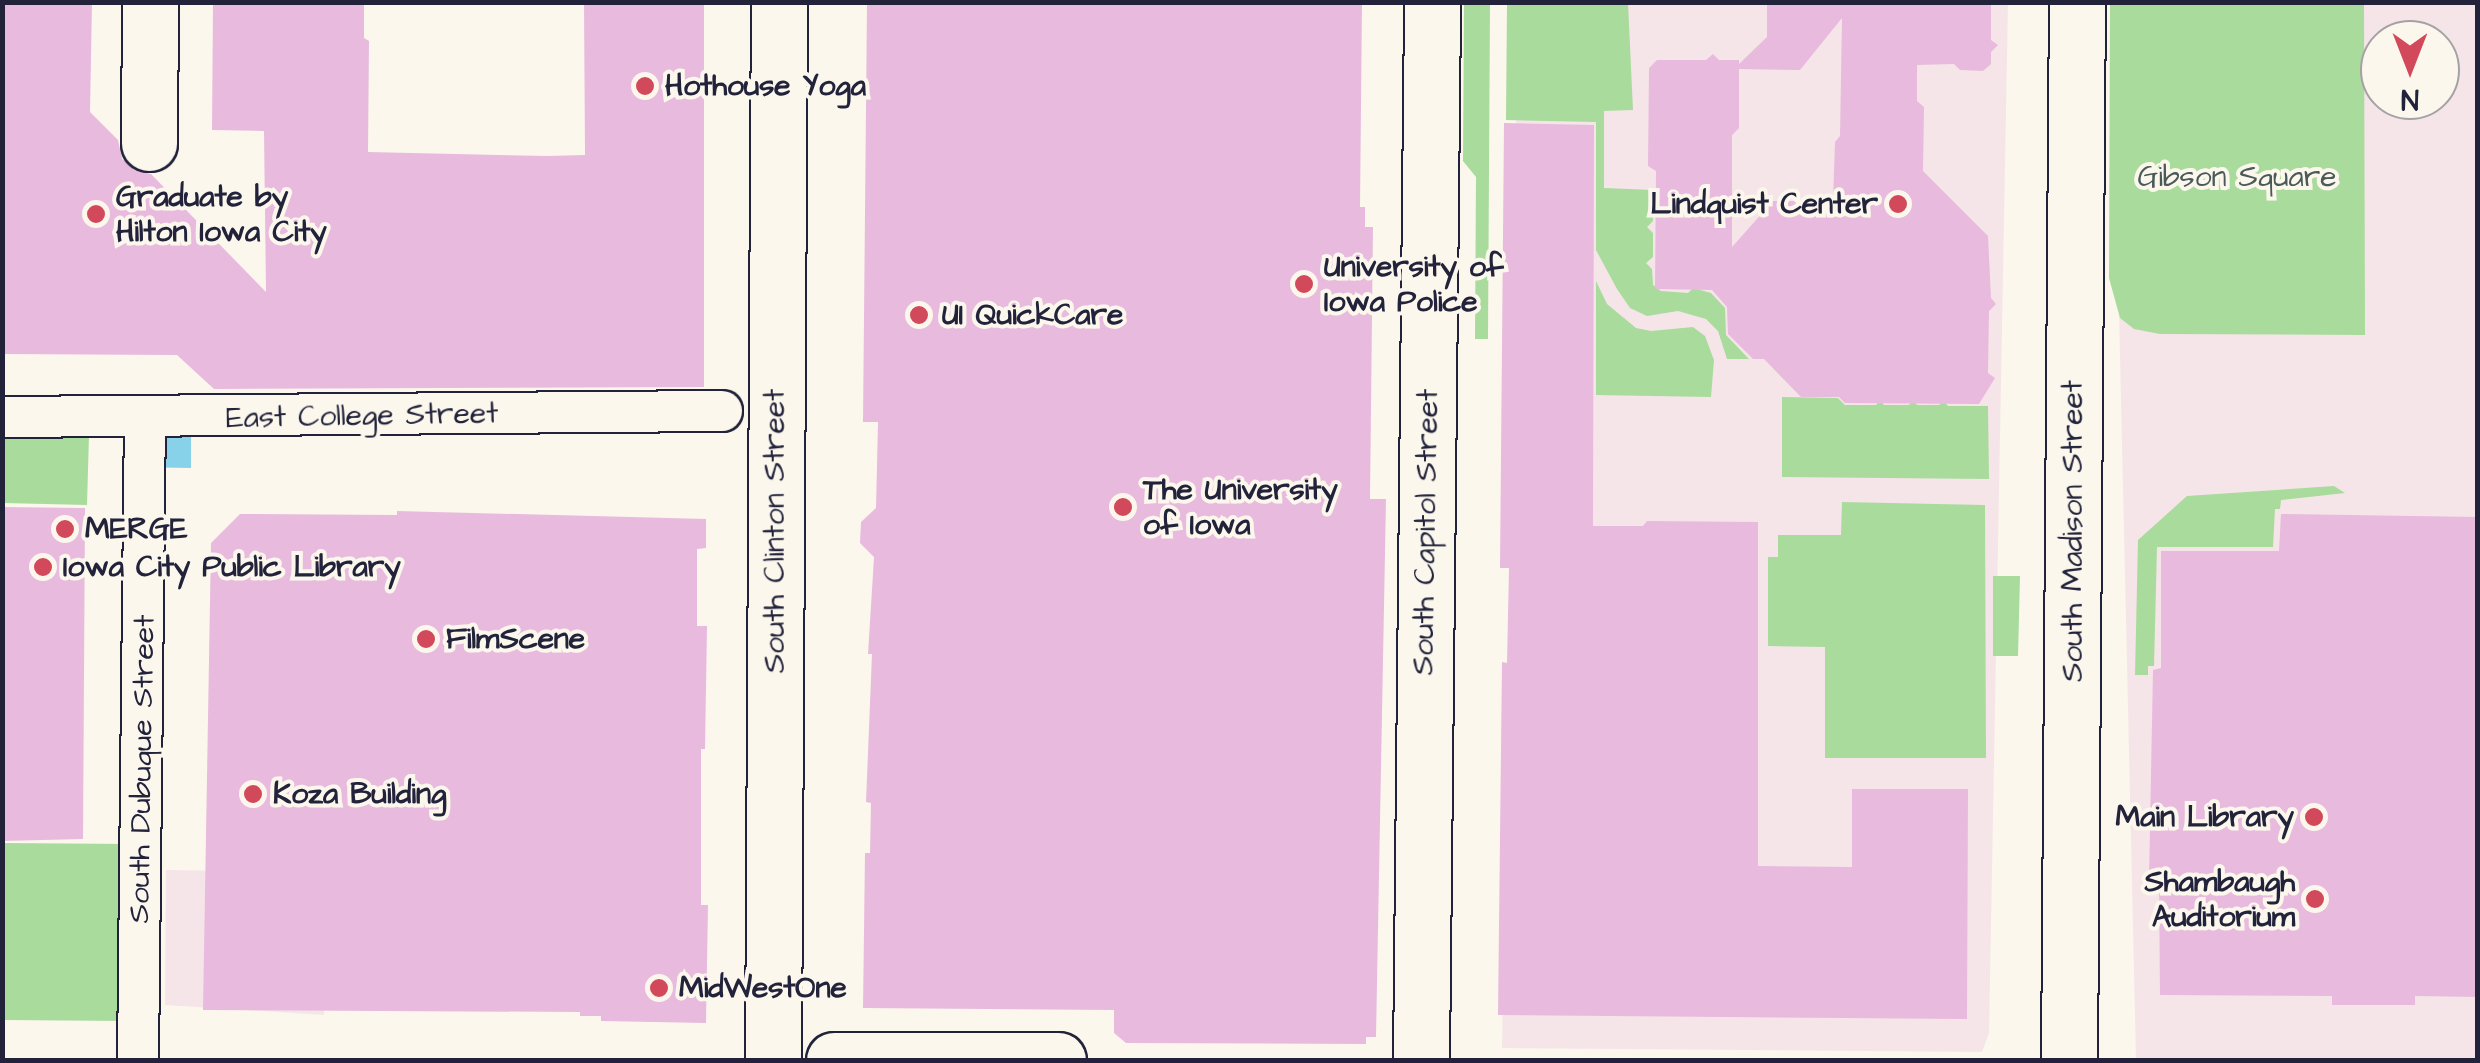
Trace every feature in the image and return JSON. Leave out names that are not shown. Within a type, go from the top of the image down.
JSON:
[{"type":"street","points":[[149,143],[150,2]]},
{"type":"street","name":"South Clinton Street","points":[[773,1060],[779,2]]},
{"type":"street","name":"South Capitol Street","points":[[1421,1060],[1432,2]]},
{"type":"street","name":"South Madison Street","points":[[2069,1060],[2077,2]]},
{"type":"street","name":"East College Street","points":[[2,417],[722,411]]},
{"type":"street","name":"South Dubuque Street","points":[[138,1060],[145,418]]},
{"type":"street","points":[[834,1060],[1058,1060]]},
{"type":"shaded area","points":[[1518,3],[2008,3],[1989,1033],[1982,1052],[1502,1048]]},
{"type":"shaded area","points":[[2112,3],[2477,3],[2477,1060],[2136,1060]]},
{"type":"shaded area","points":[[166,870],[325,872],[324,1015],[165,1005]]},
{"type":"green space","points":[[1464,3],[1490,3],[1488,339],[1475,339],[1476,177],[1463,161]]},
{"type":"green space","points":[[1507,3],[1628,3],[1633,110],[1604,111],[1604,188],[1653,190],[1653,221],[1647,227],[1653,233],[1653,257],[1646,263],[1652,269],[1653,285],[1661,291],[1688,293],[1693,288],[1711,293],[1725,308],[1726,335],[1749,359],[1727,359],[1718,331],[1706,319],[1678,311],[1647,316],[1630,308],[1617,289],[1596,250],[1596,122],[1506,120]]},
{"type":"green space","name":"Gibson Square","points":[[2110,3],[2364,3],[2364,20],[2360,20],[2360,120],[2364,120],[2365,335],[2160,334],[2134,329],[2120,318],[2109,278]]},
{"type":"green space","points":[[1596,281],[1607,304],[1636,328],[1651,331],[1693,327],[1705,336],[1714,360],[1711,397],[1596,395]]},
{"type":"green space","points":[[1782,397],[1838,398],[1845,405],[1876,405],[1880,400],[1884,405],[1909,405],[1913,400],[1917,405],[1939,405],[1944,401],[1948,406],[1988,406],[1989,479],[1782,477]]},
{"type":"green space","points":[[3,433],[89,435],[87,505],[3,503]]},
{"type":"green space","points":[[2334,486],[2345,493],[2281,500],[2280,509],[2275,509],[2273,547],[2157,547],[2154,666],[2148,666],[2148,675],[2135,675],[2138,540],[2187,496]]},
{"type":"green space","points":[[1842,502],[1985,505],[1986,758],[1825,758],[1825,647],[1768,646],[1768,557],[1778,557],[1778,535],[1841,535]]},
{"type":"green space","points":[[1993,576],[2020,576],[2018,656],[1993,656]]},
{"type":"green space","points":[[3,843],[129,844],[127,1021],[3,1020]]},
{"type":"water","points":[[191,411],[191,468],[131,467]]},
{"type":"building","points":[[2,2],[92,2],[90,112],[118,140],[122,159],[134,170],[151,174],[266,292],[264,131],[212,130],[213,2],[364,2],[364,38],[369,41],[368,152],[547,156],[585,155],[584,2],[704,2],[704,387],[214,389],[177,355],[2,354]]},
{"type":"building","name":"The University of Iowa","points":[[867,2],[1362,2],[1360,207],[1365,207],[1365,227],[1373,227],[1370,499],[1386,499],[1376,1037],[1366,1037],[1366,1044],[1126,1043],[1114,1033],[1114,1010],[863,1008],[865,853],[870,853],[871,803],[866,802],[872,654],[868,654],[874,557],[860,543],[861,522],[876,508],[878,422],[863,422]]},
{"type":"building","name":"Lindquist Center","points":[[1767,2],[1991,2],[1991,40],[1998,45],[1991,52],[1991,64],[1983,71],[1960,70],[1954,64],[1917,65],[1917,101],[1924,107],[1923,171],[1988,236],[1991,298],[1996,304],[1989,311],[1988,373],[1995,378],[1979,404],[1845,403],[1839,397],[1801,397],[1764,359],[1753,359],[1728,334],[1727,307],[1712,290],[1655,289],[1656,171],[1648,166],[1649,68],[1657,60],[1706,60],[1713,54],[1719,60],[1739,60],[1739,64],[1767,37]],"holes":[[[1842,18],[1840,136],[1835,142],[1833,201],[1773,201],[1732,247],[1732,135],[1739,128],[1739,69],[1800,70]]]},
{"type":"building","points":[[1504,123],[1594,125],[1593,526],[1643,526],[1647,521],[1758,522],[1758,866],[1852,867],[1852,789],[1968,789],[1967,1019],[1498,1015],[1502,662],[1507,663],[1509,568],[1500,568]]},
{"type":"building","points":[[2,507],[85,508],[83,839],[2,841]]},
{"type":"building","points":[[397,511],[706,519],[706,548],[697,549],[697,626],[707,626],[705,749],[701,749],[701,905],[708,905],[706,1023],[601,1021],[601,1016],[580,1016],[580,1012],[203,1010],[211,543],[240,514],[397,515]]},
{"type":"building","name":"Main Library","points":[[2281,514],[2478,517],[2478,997],[2415,996],[2415,1005],[2332,1005],[2332,996],[2160,995],[2159,879],[2149,879],[2153,670],[2161,668],[2161,551],[2279,551]]},
{"type":"place","name":"Hothouse Yoga","points":[[645,86]]},
{"type":"place","name":"Lindquist Center","points":[[1898,204]]},
{"type":"place","name":"Graduate by Hilton Iowa City","points":[[96,214]]},
{"type":"place","name":"University of Iowa Police","points":[[1304,284]]},
{"type":"place","name":"UI QuickCare","points":[[919,315]]},
{"type":"place","name":"The University of Iowa","points":[[1123,507]]},
{"type":"place","name":"MERGE","points":[[65,529]]},
{"type":"place","name":"Iowa City Public Library","points":[[43,567]]},
{"type":"place","name":"FilmScene","points":[[426,639]]},
{"type":"place","name":"Koza Building","points":[[253,794]]},
{"type":"place","name":"Main Library","points":[[2314,817]]},
{"type":"place","name":"Shambaugh Auditorium","points":[[2315,899]]},
{"type":"place","name":"MidWestOne","points":[[659,988]]}]
